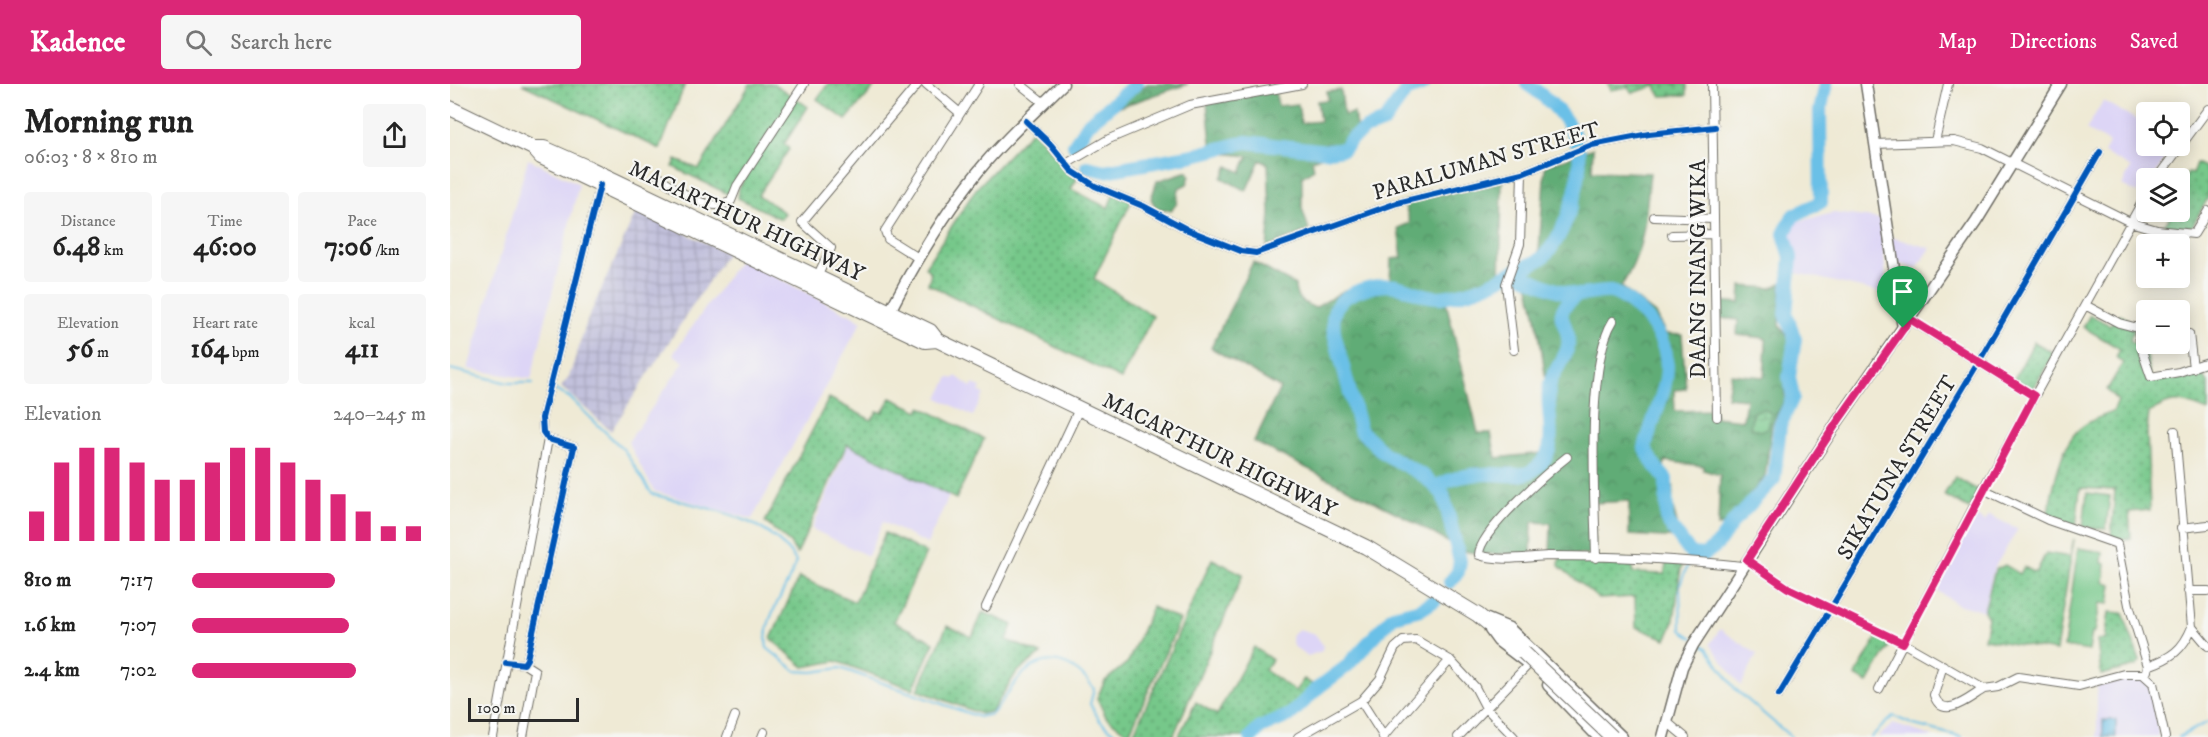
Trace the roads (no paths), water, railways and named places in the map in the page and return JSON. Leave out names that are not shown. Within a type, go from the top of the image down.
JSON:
[{"type":"highway","name":"MACARTHUR HIGHWAY","points":[[450,108],[534,148],[544,148],[888,317],[930,331],[937,340],[1366,547],[1478,615],[1612,737]]},
{"type":"highway","name":"MACARTHUR HIGHWAY","points":[[534,148],[541,157],[600,185],[772,261],[817,277],[888,317]]},
{"type":"main road","points":[[888,317],[920,259],[986,163],[1063,84]]},
{"type":"main road","points":[[1866,84],[1906,324]]},
{"type":"main road","points":[[1663,737],[1682,667],[1696,640],[1745,563],[1976,222],[2061,84]]},
{"type":"main road","name":"MACARTHUR HIGHWAY","points":[[1478,615],[1509,628],[1622,737]]},
{"type":"main road","name":"MACARTHUR HIGHWAY","points":[[1526,658],[1599,737]]},
{"type":"street","points":[[659,177],[689,197],[716,205],[731,201],[737,186],[804,84]]},
{"type":"street","points":[[817,277],[831,248],[802,222],[918,84]]},
{"type":"street","points":[[926,84],[960,113]]},
{"type":"street","points":[[920,259],[888,239],[885,231],[979,84]]},
{"type":"street","points":[[1020,84],[1044,103]]},
{"type":"street","points":[[1066,164],[1109,139],[1190,105],[1302,84]]},
{"type":"street","name":"DAANG INANG WIKA","points":[[1712,84],[1715,127],[1717,417]]},
{"type":"street","points":[[1935,141],[1948,84]]},
{"type":"street","points":[[2164,168],[2208,109]]},
{"type":"street","name":"PARALUMAN STREET","points":[[1026,121],[1072,171],[1095,186],[1143,206],[1188,230],[1241,251],[1256,253],[1397,203],[1522,173],[1592,145],[1649,134],[1715,127]]},
{"type":"street","points":[[1875,144],[1954,141],[1982,148],[2077,193],[2130,222],[2157,230],[2194,234],[2208,210]]},
{"type":"street","name":"SIKATUNA STREET","points":[[1779,695],[1833,609],[2100,153]]},
{"type":"street","points":[[1514,350],[1506,284],[1520,244],[1522,173]]},
{"type":"street","points":[[493,737],[548,439],[542,423],[547,395],[600,185]]},
{"type":"street","points":[[1879,689],[1983,489],[2136,212]]},
{"type":"street","points":[[1654,217],[1714,219]]},
{"type":"street","points":[[1672,235],[1714,234]]},
{"type":"street","points":[[2085,306],[2119,323],[2138,328],[2139,345],[2145,355],[2151,377],[2193,368],[2208,362]]},
{"type":"street","points":[[1596,558],[1594,467],[1597,392],[1602,342],[1613,321]]},
{"type":"street","points":[[1906,324],[2034,396]]},
{"type":"street","points":[[2190,342],[2193,368]]},
{"type":"street","points":[[986,607],[1079,409]]},
{"type":"street","points":[[2148,666],[2171,657],[2185,643],[2192,627],[2181,528],[2175,431]]},
{"type":"street","points":[[524,664],[574,447],[548,439]]},
{"type":"street","points":[[1567,457],[1508,511],[1482,542],[1479,555],[1503,558],[1596,558],[1745,563],[1788,588],[1903,643],[1984,689]]},
{"type":"street","points":[[1983,489],[2048,520],[2117,544],[2129,605],[2148,666],[2146,676]]},
{"type":"street","points":[[2181,528],[2208,525]]},
{"type":"street","points":[[2188,591],[2208,591]]},
{"type":"street","points":[[2192,627],[2208,646]]},
{"type":"street","points":[[1298,737],[1360,701],[1380,679],[1395,648],[1403,640],[1416,640],[1450,660],[1475,687],[1486,708],[1514,737]]},
{"type":"street","points":[[1458,737],[1486,708],[1526,658]]},
{"type":"street","points":[[1360,701],[1384,737],[1450,660]]},
{"type":"street","points":[[506,662],[524,664],[535,671],[523,737]]},
{"type":"street","points":[[1943,665],[1934,695],[1941,706],[1948,708],[1959,705],[1984,689],[1998,687],[2018,677],[2079,686],[2134,672],[2146,676],[2153,683],[2165,737]]},
{"type":"street","points":[[727,737],[735,716]]},
{"type":"street","points":[[1667,722],[1685,737]]},
{"type":"water","points":[[2103,720],[2116,720],[2116,737],[2103,737]]},
{"type":"waterway","points":[[1074,145],[1089,123],[1136,84]]},
{"type":"waterway","points":[[1087,167],[1105,171],[1194,155],[1246,142],[1328,151],[1343,149],[1352,138],[1365,129],[1384,122],[1406,91],[1424,84]]},
{"type":"waterway","points":[[1527,84],[1551,103],[1565,119],[1578,147],[1579,174],[1566,221],[1551,248],[1540,259],[1514,271],[1545,286],[1570,294],[1615,293],[1641,312],[1655,330],[1664,346],[1667,363],[1666,378],[1645,448],[1655,466],[1666,479],[1667,521],[1691,554],[1704,555],[1717,545],[1734,521],[1774,479],[1780,426],[1793,397],[1789,377],[1795,339],[1786,314],[1791,257],[1784,234],[1793,216],[1821,202],[1820,111],[1826,84]]},
{"type":"waterway","points":[[1450,582],[1458,572],[1460,561],[1443,494],[1424,476],[1385,454],[1360,430],[1334,333],[1335,309],[1342,300],[1364,289],[1389,285],[1424,295],[1441,297],[1479,288],[1514,271]]},
{"type":"waterway","points":[[1437,486],[1472,475],[1525,474],[1540,464],[1547,455],[1551,434],[1548,399],[1550,382],[1568,346],[1567,331],[1562,320],[1563,309],[1577,295]]},
{"type":"waterway","points":[[450,369],[508,383],[533,383]]},
{"type":"waterway","points":[[553,389],[569,397],[624,450],[652,494],[732,515],[768,533],[783,545],[796,561],[768,626],[767,648],[796,671],[813,672],[840,668],[979,717],[992,714],[1016,681],[1030,668],[1040,663],[1060,662],[1078,672],[1094,689],[1090,704],[1100,721],[1119,737]]},
{"type":"waterway","points":[[1688,564],[1680,585],[1681,630],[1693,638]]},
{"type":"waterway","points":[[1251,737],[1260,728],[1290,715],[1319,687],[1346,667],[1393,616],[1421,609],[1435,600]]},
{"type":"waterway","points":[[1700,643],[1707,648],[1735,689],[1791,737]]},
{"type":"waterway","points":[[1871,737],[1893,716],[1914,725],[1962,737]]},
{"type":"waterway","points":[[2179,737],[2208,722]]}]
